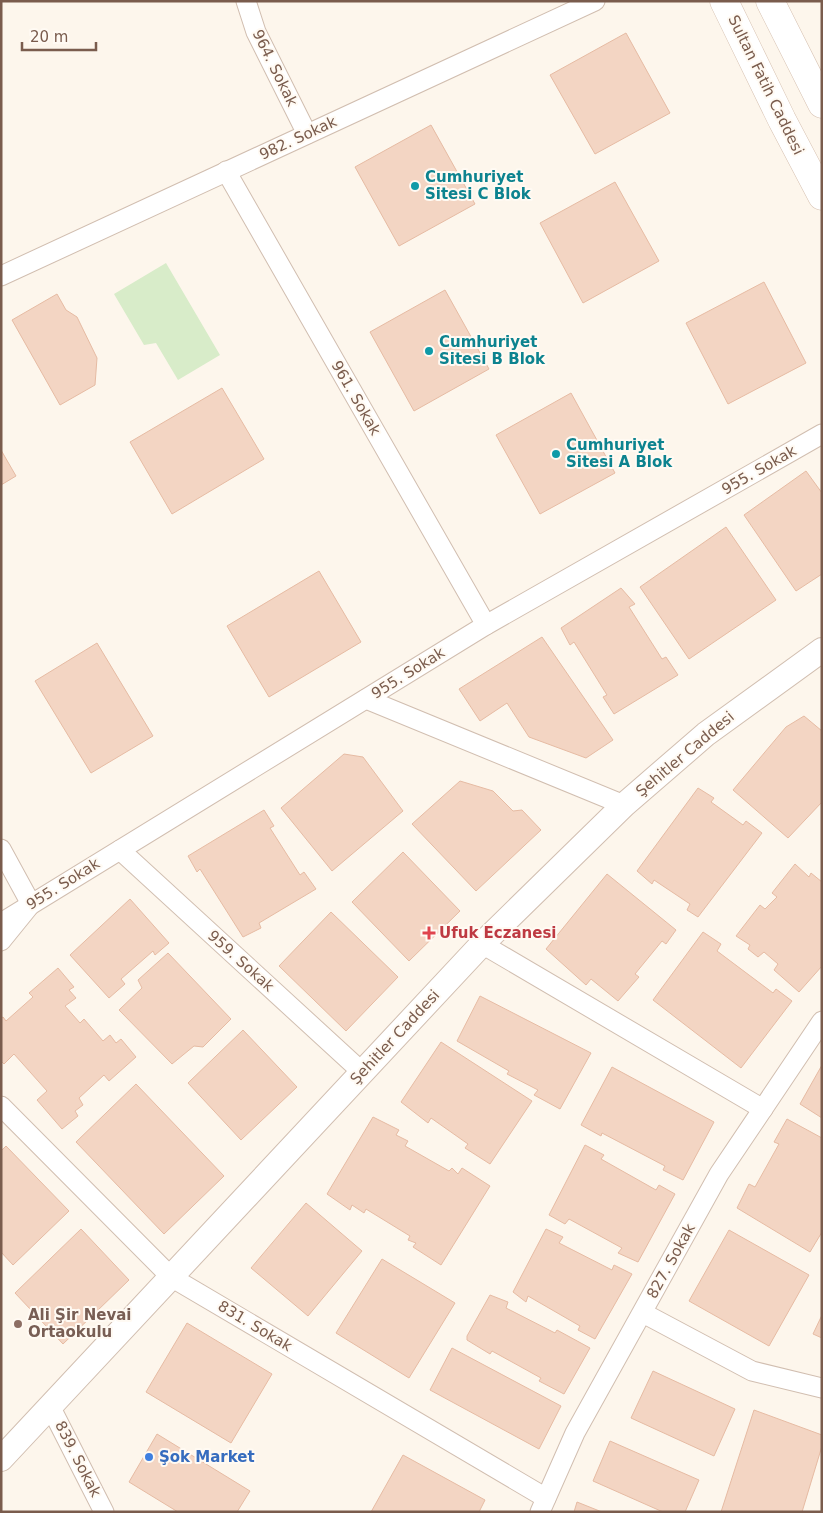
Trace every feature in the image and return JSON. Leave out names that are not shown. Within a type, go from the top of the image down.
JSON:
[{"type":"main road","name":"Sultan Fatih Caddesi","points":[[724,1],[782,120],[822,196]]},
{"type":"main road","points":[[770,1],[822,104]]},
{"type":"street","name":"964. Sokak","points":[[246,1],[256,32],[307,134]]},
{"type":"street","name":"982. Sokak","points":[[1,276],[595,1]]},
{"type":"street","name":"961. Sokak","points":[[226,172],[486,625]]},
{"type":"street","name":"955. Sokak","points":[[1,922],[486,625],[822,434]]},
{"type":"street","name":"Şehitler Caddesi","points":[[1,1458],[482,944],[624,805],[706,734],[822,650]]},
{"type":"street","points":[[366,699],[624,805]]},
{"type":"street","points":[[1,850],[31,904],[1,941]]},
{"type":"street","name":"959. Sokak","points":[[120,850],[362,1072]]},
{"type":"street","points":[[482,944],[763,1109]]},
{"type":"street","name":"827. Sokak","points":[[543,1505],[575,1433],[719,1174],[822,1021]]},
{"type":"street","name":"831. Sokak","points":[[1,1106],[171,1277],[543,1505]]},
{"type":"street","points":[[643,1313],[752,1372],[822,1388]]},
{"type":"street","name":"839. Sokak","points":[[50,1406],[104,1512]]},
{"type":"green space","points":[[166,263],[220,355],[178,380],[156,343],[144,345],[114,294]]},
{"type":"building","points":[[626,33],[670,113],[595,154],[550,75]]},
{"type":"building","name":"Cumhuriyet Sitesi C Blok","points":[[431,125],[475,204],[399,246],[355,167]]},
{"type":"building","points":[[615,182],[659,261],[583,303],[540,223]]},
{"type":"building","points":[[764,282],[806,363],[728,404],[686,323]]},
{"type":"building","name":"Cumhuriyet Sitesi B Blok","points":[[445,290],[489,369],[414,411],[370,332]]},
{"type":"building","points":[[57,294],[66,310],[77,317],[97,358],[95,385],[60,405],[12,320]]},
{"type":"building","points":[[222,388],[264,459],[172,514],[130,442]]},
{"type":"building","name":"Cumhuriyet Sitesi A Blok","points":[[571,393],[615,473],[540,514],[496,435]]},
{"type":"building","points":[[1,450],[16,476],[1,485]]},
{"type":"building","points":[[806,471],[822,493],[822,574],[796,591],[744,515]]},
{"type":"building","points":[[726,527],[776,600],[689,659],[640,587]]},
{"type":"building","points":[[319,571],[361,642],[269,697],[227,626]]},
{"type":"building","points":[[621,588],[635,604],[629,607],[662,659],[666,657],[678,675],[614,714],[603,697],[607,695],[574,642],[570,645],[561,628]]},
{"type":"building","points":[[542,637],[613,740],[586,758],[529,737],[507,703],[480,721],[459,689]]},
{"type":"building","points":[[97,643],[153,736],[91,773],[35,681]]},
{"type":"building","points":[[804,716],[822,731],[822,802],[788,838],[733,790],[786,727]]},
{"type":"building","points":[[344,754],[363,757],[403,811],[332,871],[281,808]]},
{"type":"building","points":[[460,781],[493,791],[513,811],[522,810],[541,830],[476,891],[412,824]]},
{"type":"building","points":[[698,788],[714,798],[711,802],[743,825],[746,821],[762,833],[698,917],[687,910],[690,904],[654,880],[652,884],[637,871]]},
{"type":"building","points":[[264,810],[274,826],[270,828],[300,875],[304,872],[316,889],[259,923],[261,928],[243,937],[200,869],[197,872],[188,856]]},
{"type":"building","points":[[403,852],[460,911],[409,961],[352,902]]},
{"type":"building","points":[[795,864],[809,877],[811,873],[822,882],[822,966],[799,992],[774,970],[778,964],[764,952],[758,957],[748,949],[750,945],[736,936],[760,905],[765,909],[777,897],[772,893]]},
{"type":"building","points":[[607,874],[676,930],[666,944],[662,941],[635,974],[639,977],[618,1001],[591,979],[586,985],[546,949]]},
{"type":"building","points":[[130,899],[169,943],[155,955],[153,951],[121,979],[125,984],[109,998],[70,955]]},
{"type":"building","points":[[331,912],[398,977],[346,1031],[279,966]]},
{"type":"building","points":[[703,932],[721,944],[717,951],[773,993],[776,989],[792,1001],[741,1068],[653,1000]]},
{"type":"building","points":[[168,953],[231,1019],[203,1047],[194,1046],[172,1064],[119,1010],[142,988],[138,980]]},
{"type":"building","points":[[58,968],[74,987],[69,990],[76,998],[65,1006],[80,1023],[84,1019],[103,1041],[110,1035],[116,1043],[121,1039],[136,1057],[109,1081],[104,1075],[79,1098],[83,1105],[75,1111],[78,1116],[62,1129],[37,1100],[47,1091],[14,1054],[4,1064],[1,1061],[1,1018],[3,1017],[6,1021],[33,997],[29,993]]},
{"type":"building","points":[[480,996],[591,1053],[560,1109],[534,1095],[538,1090],[507,1074],[509,1071],[457,1041]]},
{"type":"building","points":[[243,1030],[297,1087],[241,1140],[188,1083]]},
{"type":"building","points":[[441,1042],[532,1101],[490,1164],[465,1148],[468,1144],[431,1118],[428,1123],[401,1102]]},
{"type":"building","points":[[822,1065],[822,1118],[800,1104]]},
{"type":"building","points":[[612,1067],[714,1122],[683,1180],[663,1170],[665,1166],[602,1133],[601,1136],[581,1125]]},
{"type":"building","points":[[136,1084],[224,1176],[164,1234],[76,1142]]},
{"type":"building","points":[[373,1117],[399,1130],[396,1135],[408,1141],[405,1146],[449,1171],[452,1168],[458,1174],[462,1168],[490,1186],[441,1265],[413,1247],[416,1243],[408,1240],[410,1236],[366,1209],[364,1213],[352,1205],[350,1210],[327,1194]]},
{"type":"building","points":[[787,1119],[822,1138],[822,1232],[810,1252],[737,1208],[749,1184],[755,1187],[779,1144],[774,1142]]},
{"type":"building","points":[[585,1145],[604,1155],[601,1159],[656,1190],[659,1185],[675,1194],[638,1262],[618,1253],[622,1248],[569,1219],[565,1224],[549,1215]]},
{"type":"building","points":[[6,1146],[69,1211],[13,1265],[1,1252],[1,1151]]},
{"type":"building","points":[[306,1203],[362,1251],[308,1316],[251,1268]]},
{"type":"building","points":[[81,1229],[129,1280],[63,1344],[15,1293]]},
{"type":"building","points":[[546,1229],[563,1237],[559,1243],[612,1270],[614,1265],[632,1274],[595,1339],[578,1330],[580,1326],[528,1296],[526,1302],[513,1292]]},
{"type":"building","points":[[729,1230],[809,1275],[769,1346],[689,1301]]},
{"type":"building","points":[[382,1259],[455,1303],[409,1378],[336,1333]]},
{"type":"building","points":[[490,1295],[508,1302],[506,1308],[555,1333],[557,1330],[590,1348],[564,1394],[539,1381],[541,1378],[492,1351],[490,1354],[467,1340],[467,1336]]},
{"type":"building","points":[[822,1315],[822,1338],[813,1334]]},
{"type":"building","points":[[187,1323],[272,1374],[231,1443],[146,1392]]},
{"type":"building","points":[[452,1348],[561,1406],[539,1449],[430,1390]]},
{"type":"building","points":[[653,1371],[735,1409],[714,1456],[631,1418]]},
{"type":"building","points":[[754,1410],[822,1435],[822,1446],[802,1512],[721,1512]]},
{"type":"building","points":[[157,1434],[250,1491],[237,1512],[178,1512],[129,1482]]},
{"type":"building","points":[[610,1441],[699,1480],[685,1512],[663,1512],[593,1481]]},
{"type":"building","points":[[403,1455],[485,1500],[479,1512],[371,1512]]},
{"type":"building","points":[[577,1502],[602,1512],[574,1512]]},
{"type":"place","name":"Cumhuriyet Sitesi C Blok","points":[[415,186]]},
{"type":"place","name":"Cumhuriyet Sitesi B Blok","points":[[429,351]]},
{"type":"place","name":"Cumhuriyet Sitesi A Blok","points":[[556,454]]},
{"type":"place","name":"Ufuk Eczanesi","points":[[429,933]]},
{"type":"place","name":"Ali Şir Nevai Ortaokulu","points":[[18,1324]]},
{"type":"place","name":"Şok Market","points":[[149,1457]]}]
